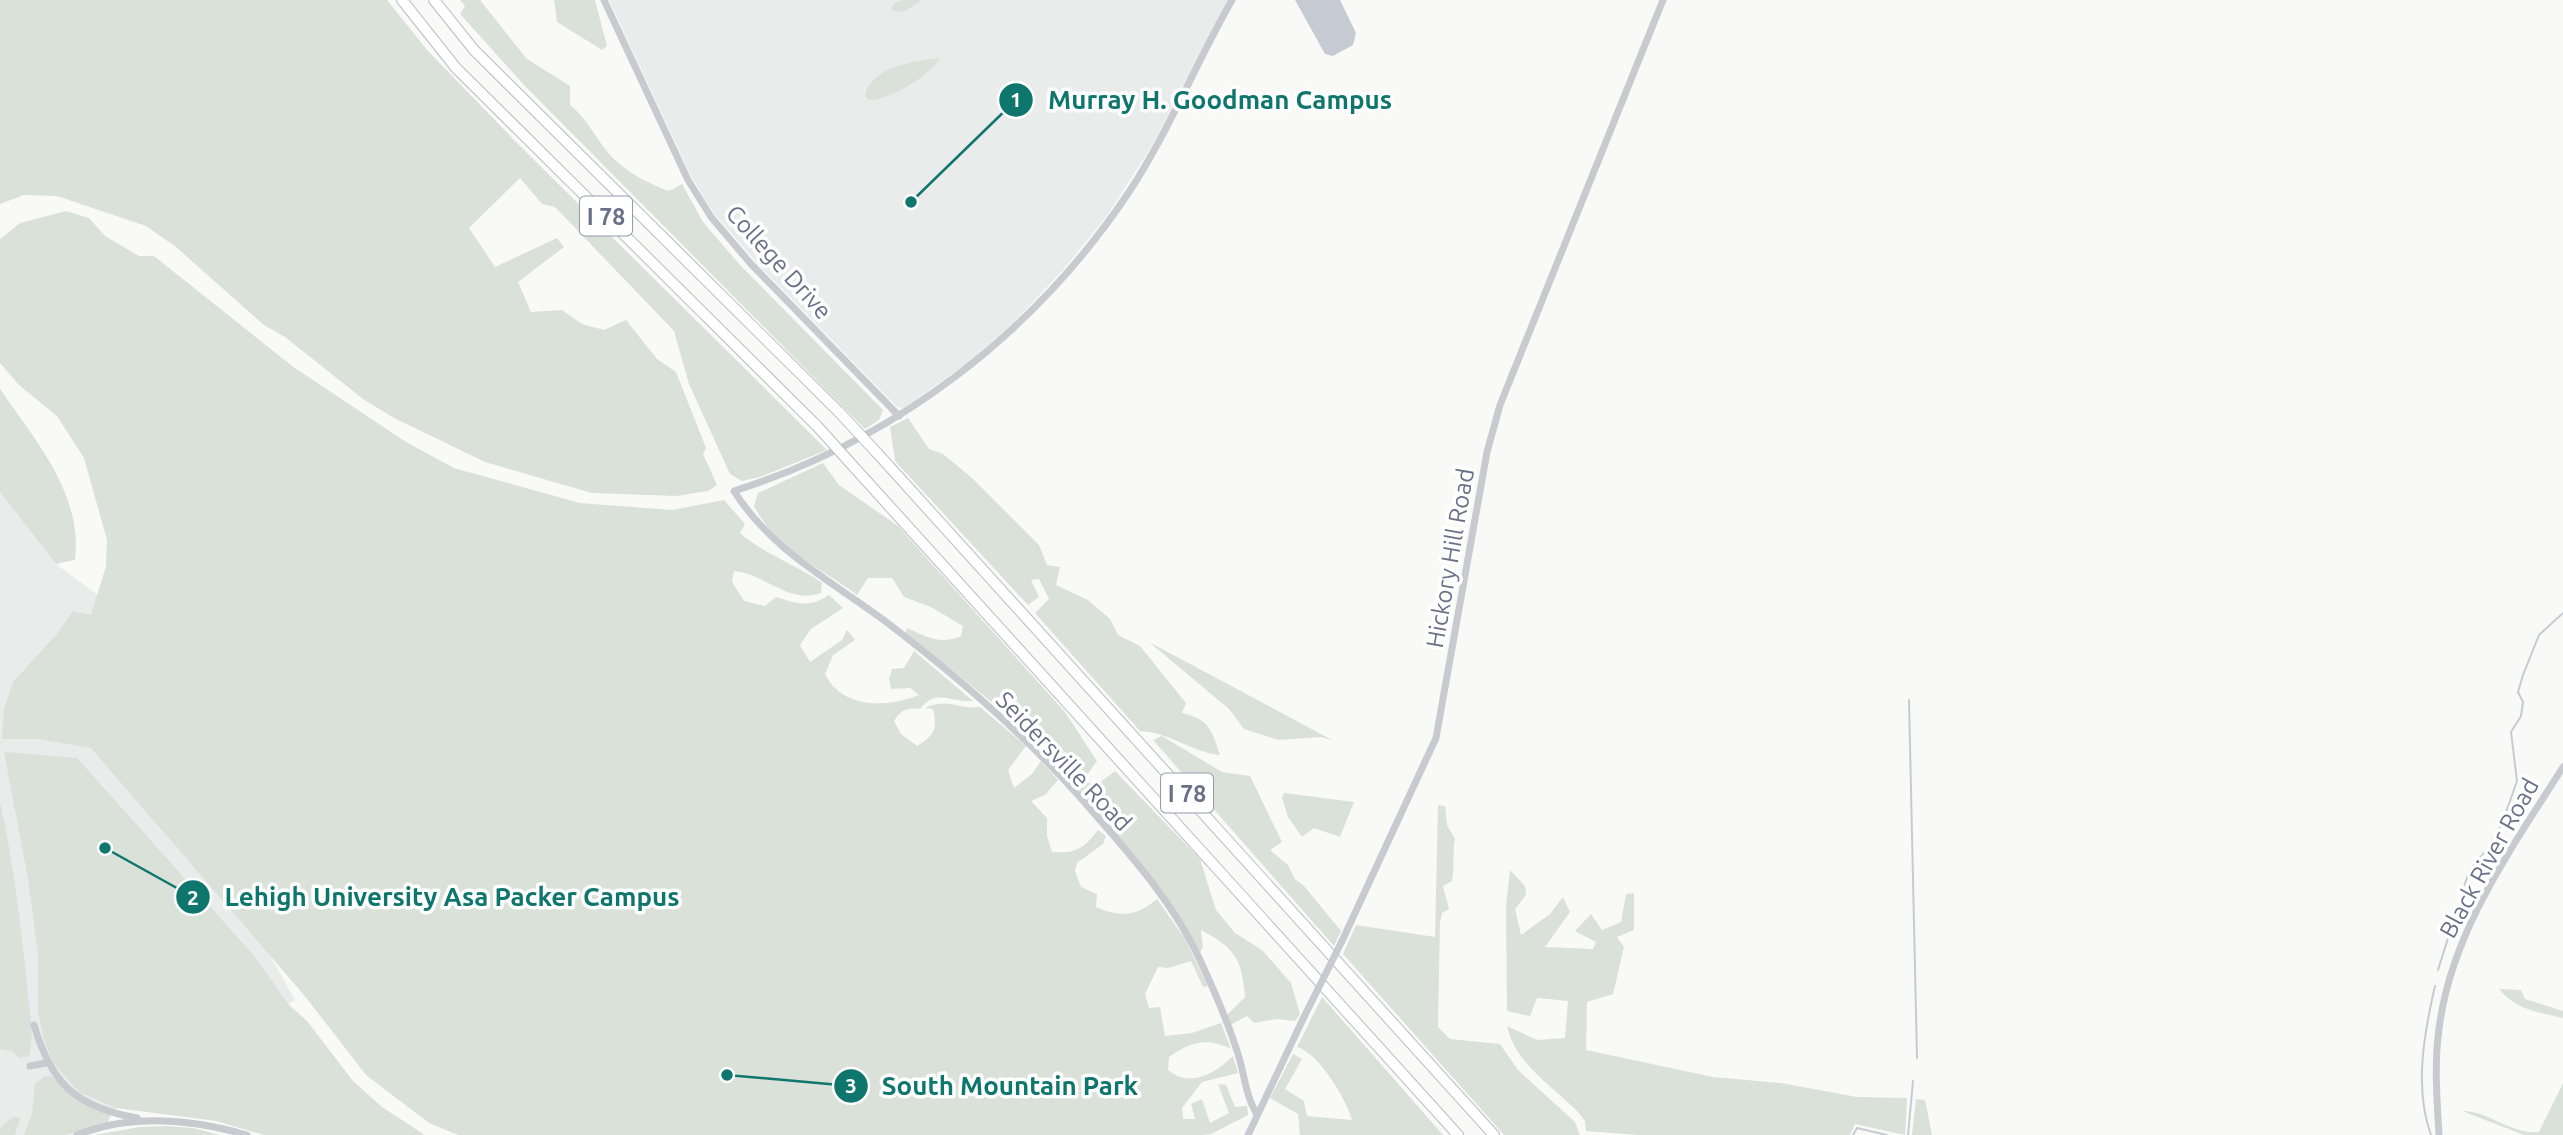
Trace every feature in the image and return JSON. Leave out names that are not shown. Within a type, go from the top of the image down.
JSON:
[{"type":"highway","name":"I 78","points":[[402,0],[456,68],[817,426],[1458,1135]]},
{"type":"highway","name":"I 78","points":[[434,0],[474,50],[839,412],[1494,1135]]},
{"type":"street","name":"College Drive","points":[[604,0],[688,180],[711,217],[744,257],[899,416]]},
{"type":"street","points":[[899,416],[955,378],[997,344],[1074,265],[1142,169],[1232,0]]},
{"type":"street","name":"Hickory Hill Road","points":[[1257,1114],[1434,746],[1443,712],[1487,452],[1497,414],[1663,0]]},
{"type":"street","name":"Seidersville Road","points":[[899,416],[823,458],[734,491],[758,524],[784,551],[891,626],[1018,733],[1076,794],[1143,873],[1173,911],[1200,960],[1237,1051],[1257,1114]]},
{"type":"street","name":"Black River Road","points":[[2440,1135],[2437,1045],[2453,963],[2489,886],[2563,767]]},
{"type":"street","points":[[34,1025],[46,1063],[63,1085],[90,1104],[121,1116],[187,1122],[247,1135]]},
{"type":"street","points":[[30,1066],[46,1063]]},
{"type":"street","points":[[1248,1135],[1257,1114]]},
{"type":"street","points":[[77,1135],[146,1120]]},
{"type":"shaded area","points":[[0,0],[387,0],[428,51],[517,143],[827,450],[760,477],[742,481],[730,474],[689,384],[674,331],[555,207],[542,204],[520,178],[469,228],[495,267],[557,238],[564,247],[518,282],[531,312],[562,310],[582,324],[604,330],[626,320],[657,359],[676,372],[706,448],[703,454],[717,485],[708,491],[676,496],[592,493],[485,462],[394,418],[363,399],[285,337],[264,325],[176,247],[146,226],[57,196],[24,195],[0,204]]},
{"type":"shaded area","points":[[460,0],[480,0],[527,59],[570,86],[570,105],[618,163],[638,177],[669,191],[682,184],[703,222],[740,265],[883,410],[879,420],[865,429],[524,85],[460,14],[465,6]]},
{"type":"shaded area","points":[[554,0],[595,0],[607,46],[602,50],[557,22]]},
{"type":"shaded area","points":[[609,0],[1228,0],[1153,144],[1106,217],[1063,270],[1010,326],[967,363],[904,408],[897,407],[756,262],[712,211],[690,174]]},
{"type":"shaded area","points":[[922,0],[903,12],[890,10],[896,2]]},
{"type":"shaded area","points":[[1295,0],[1340,0],[1356,33],[1353,45],[1333,56],[1325,54]]},
{"type":"shaded area","points":[[940,58],[928,72],[897,92],[869,100],[865,95],[869,85],[885,71],[908,63]]},
{"type":"shaded area","points":[[66,211],[89,218],[105,236],[139,256],[154,256],[292,366],[406,442],[454,468],[580,503],[672,510],[724,500],[745,524],[740,533],[822,583],[821,593],[797,595],[756,577],[734,571],[732,582],[744,601],[765,606],[776,597],[797,603],[809,603],[829,595],[843,608],[811,629],[800,645],[810,662],[842,640],[847,630],[855,640],[833,655],[825,674],[842,694],[866,703],[893,702],[919,695],[910,688],[891,689],[889,678],[892,669],[904,668],[914,651],[973,701],[939,698],[926,702],[920,709],[904,710],[894,721],[901,734],[917,746],[927,739],[935,727],[935,722],[933,709],[925,708],[933,705],[980,707],[1026,746],[1008,770],[1014,788],[1032,774],[1041,761],[1058,780],[1045,795],[1031,801],[1047,818],[1047,836],[1052,852],[1073,851],[1098,830],[1106,836],[1103,844],[1077,863],[1075,871],[1081,887],[1097,894],[1096,907],[1113,913],[1136,912],[1157,899],[1185,939],[1208,986],[1203,987],[1191,961],[1168,968],[1158,967],[1145,994],[1149,1008],[1160,1007],[1165,1036],[1192,1033],[1221,1023],[1231,1049],[1206,1042],[1192,1045],[1169,1057],[1168,1070],[1185,1078],[1193,1078],[1210,1073],[1233,1056],[1238,1073],[1202,1082],[1182,1108],[1183,1119],[1195,1119],[1191,1104],[1202,1099],[1210,1123],[1229,1113],[1218,1084],[1226,1085],[1235,1107],[1247,1106],[1248,1115],[1211,1134],[1202,1135],[458,1135],[429,1123],[366,1075],[304,995],[91,748],[39,739],[2,739],[4,709],[13,682],[56,635],[73,611],[91,615],[106,566],[107,540],[84,458],[57,416],[19,385],[0,363],[0,239],[20,223]]},
{"type":"shaded area","points":[[0,389],[41,448],[64,490],[76,536],[75,560],[56,564],[0,492]]},
{"type":"shaded area","points":[[908,418],[929,449],[943,454],[972,478],[1039,545],[1047,565],[1060,567],[1056,585],[1088,600],[1110,619],[1118,635],[1140,646],[1186,703],[1182,713],[1198,719],[1208,727],[1220,755],[1151,732],[1140,731],[1035,613],[1049,599],[1039,579],[1031,580],[1039,597],[1028,605],[895,461],[890,427]]},
{"type":"shaded area","points":[[823,463],[839,485],[898,526],[1065,712],[1097,761],[1087,775],[1088,783],[1098,784],[1115,771],[1200,859],[1216,910],[1235,933],[1262,950],[1291,983],[1300,1014],[1295,1021],[1277,1019],[1254,1023],[1247,1016],[1230,1025],[1226,1016],[1245,997],[1242,973],[1235,956],[1222,943],[1201,930],[1203,947],[1200,952],[1163,892],[1063,772],[1067,763],[1041,730],[1029,732],[906,633],[907,628],[934,639],[947,640],[961,636],[963,626],[931,607],[904,597],[892,578],[868,578],[857,595],[800,557],[774,535],[754,506],[758,493]]},
{"type":"shaded area","points":[[0,492],[56,564],[99,596],[86,626],[295,1000],[84,1128],[86,1135],[0,1135]]},
{"type":"shaded area","points":[[1149,642],[1334,741],[1321,737],[1278,740],[1244,729],[1229,709]]},
{"type":"shaded area","points":[[1162,736],[1222,772],[1250,776],[1282,842],[1270,850],[1288,865],[1295,879],[1304,886],[1341,931],[1334,946],[1153,740]]},
{"type":"shaded area","points":[[4,752],[77,758],[256,958],[288,1004],[307,1021],[353,1081],[382,1107],[425,1135],[264,1135],[216,1121],[116,1108],[79,1092],[54,1064],[44,1040],[38,1012],[38,953],[28,879]]},
{"type":"shaded area","points":[[1284,793],[1354,802],[1340,837],[1314,828],[1302,837],[1288,817],[1282,798]]},
{"type":"shaded area","points":[[0,802],[16,893],[31,1020],[29,1056],[19,1058],[12,1051],[0,1049]]},
{"type":"shaded area","points":[[1438,805],[1445,806],[1447,825],[1455,839],[1452,881],[1443,886],[1449,909],[1442,913],[1440,923],[1438,1027],[1450,1039],[1500,1044],[1518,1070],[1575,1122],[1580,1135],[1504,1135],[1343,954],[1356,925],[1435,937]]},
{"type":"shaded area","points":[[1510,870],[1525,886],[1526,895],[1515,909],[1521,935],[1550,914],[1563,897],[1570,912],[1545,947],[1593,949],[1596,942],[1575,931],[1591,914],[1602,930],[1621,922],[1626,894],[1634,893],[1634,930],[1617,937],[1624,947],[1613,994],[1587,1002],[1586,1050],[1713,1077],[1781,1083],[1857,1097],[1907,1098],[1905,1135],[1855,1124],[1850,1135],[1638,1135],[1586,1131],[1585,1121],[1577,1111],[1526,1062],[1511,1039],[1507,1026],[1537,1040],[1565,1038],[1568,1001],[1537,998],[1530,1016],[1507,1011],[1506,907]]},
{"type":"shaded area","points":[[2499,989],[2521,990],[2525,999],[2563,1011],[2563,1018],[2520,1006]]},
{"type":"shaded area","points":[[1322,997],[1443,1135],[1300,1135],[1298,1114],[1270,1098],[1293,1054],[1302,1059],[1285,1089],[1304,1101],[1307,1116],[1352,1120],[1338,1089],[1322,1067],[1297,1047]]},
{"type":"shaded area","points":[[45,1076],[53,1077],[65,1090],[86,1104],[111,1114],[108,1122],[65,1135],[24,1135],[32,1114],[35,1084]]},
{"type":"shaded area","points":[[2563,1083],[2563,1135],[2524,1135],[2462,1111],[2481,1114],[2519,1130],[2539,1132]]},
{"type":"shaded area","points":[[1916,1099],[1925,1100],[1932,1135],[1912,1135]]},
{"type":"shaded area","points":[[13,1117],[20,1118],[15,1135],[0,1135],[0,1128]]},
{"type":"shaded area","points":[[139,1127],[193,1128],[220,1135],[95,1135]]},
{"type":"waterway","points":[[2438,970],[2469,871],[2489,847],[2503,821],[2517,781],[2511,732],[2521,716],[2523,702],[2518,692],[2523,675],[2539,635],[2563,613]]},
{"type":"waterway","points":[[1909,700],[1917,1058]]},
{"type":"waterway","points":[[2431,1135],[2423,1099],[2422,1061],[2435,986]]},
{"type":"waterway","points":[[1908,1135],[1913,1081]]},
{"type":"waterway","points":[[1853,1135],[1857,1128],[1887,1135]]},
{"type":"place","name":"Murray H. Goodman Campus","points":[[911,202]]},
{"type":"place","name":"Lehigh University Asa Packer Campus","points":[[105,848]]},
{"type":"place","name":"South Mountain Park","points":[[727,1075]]}]
